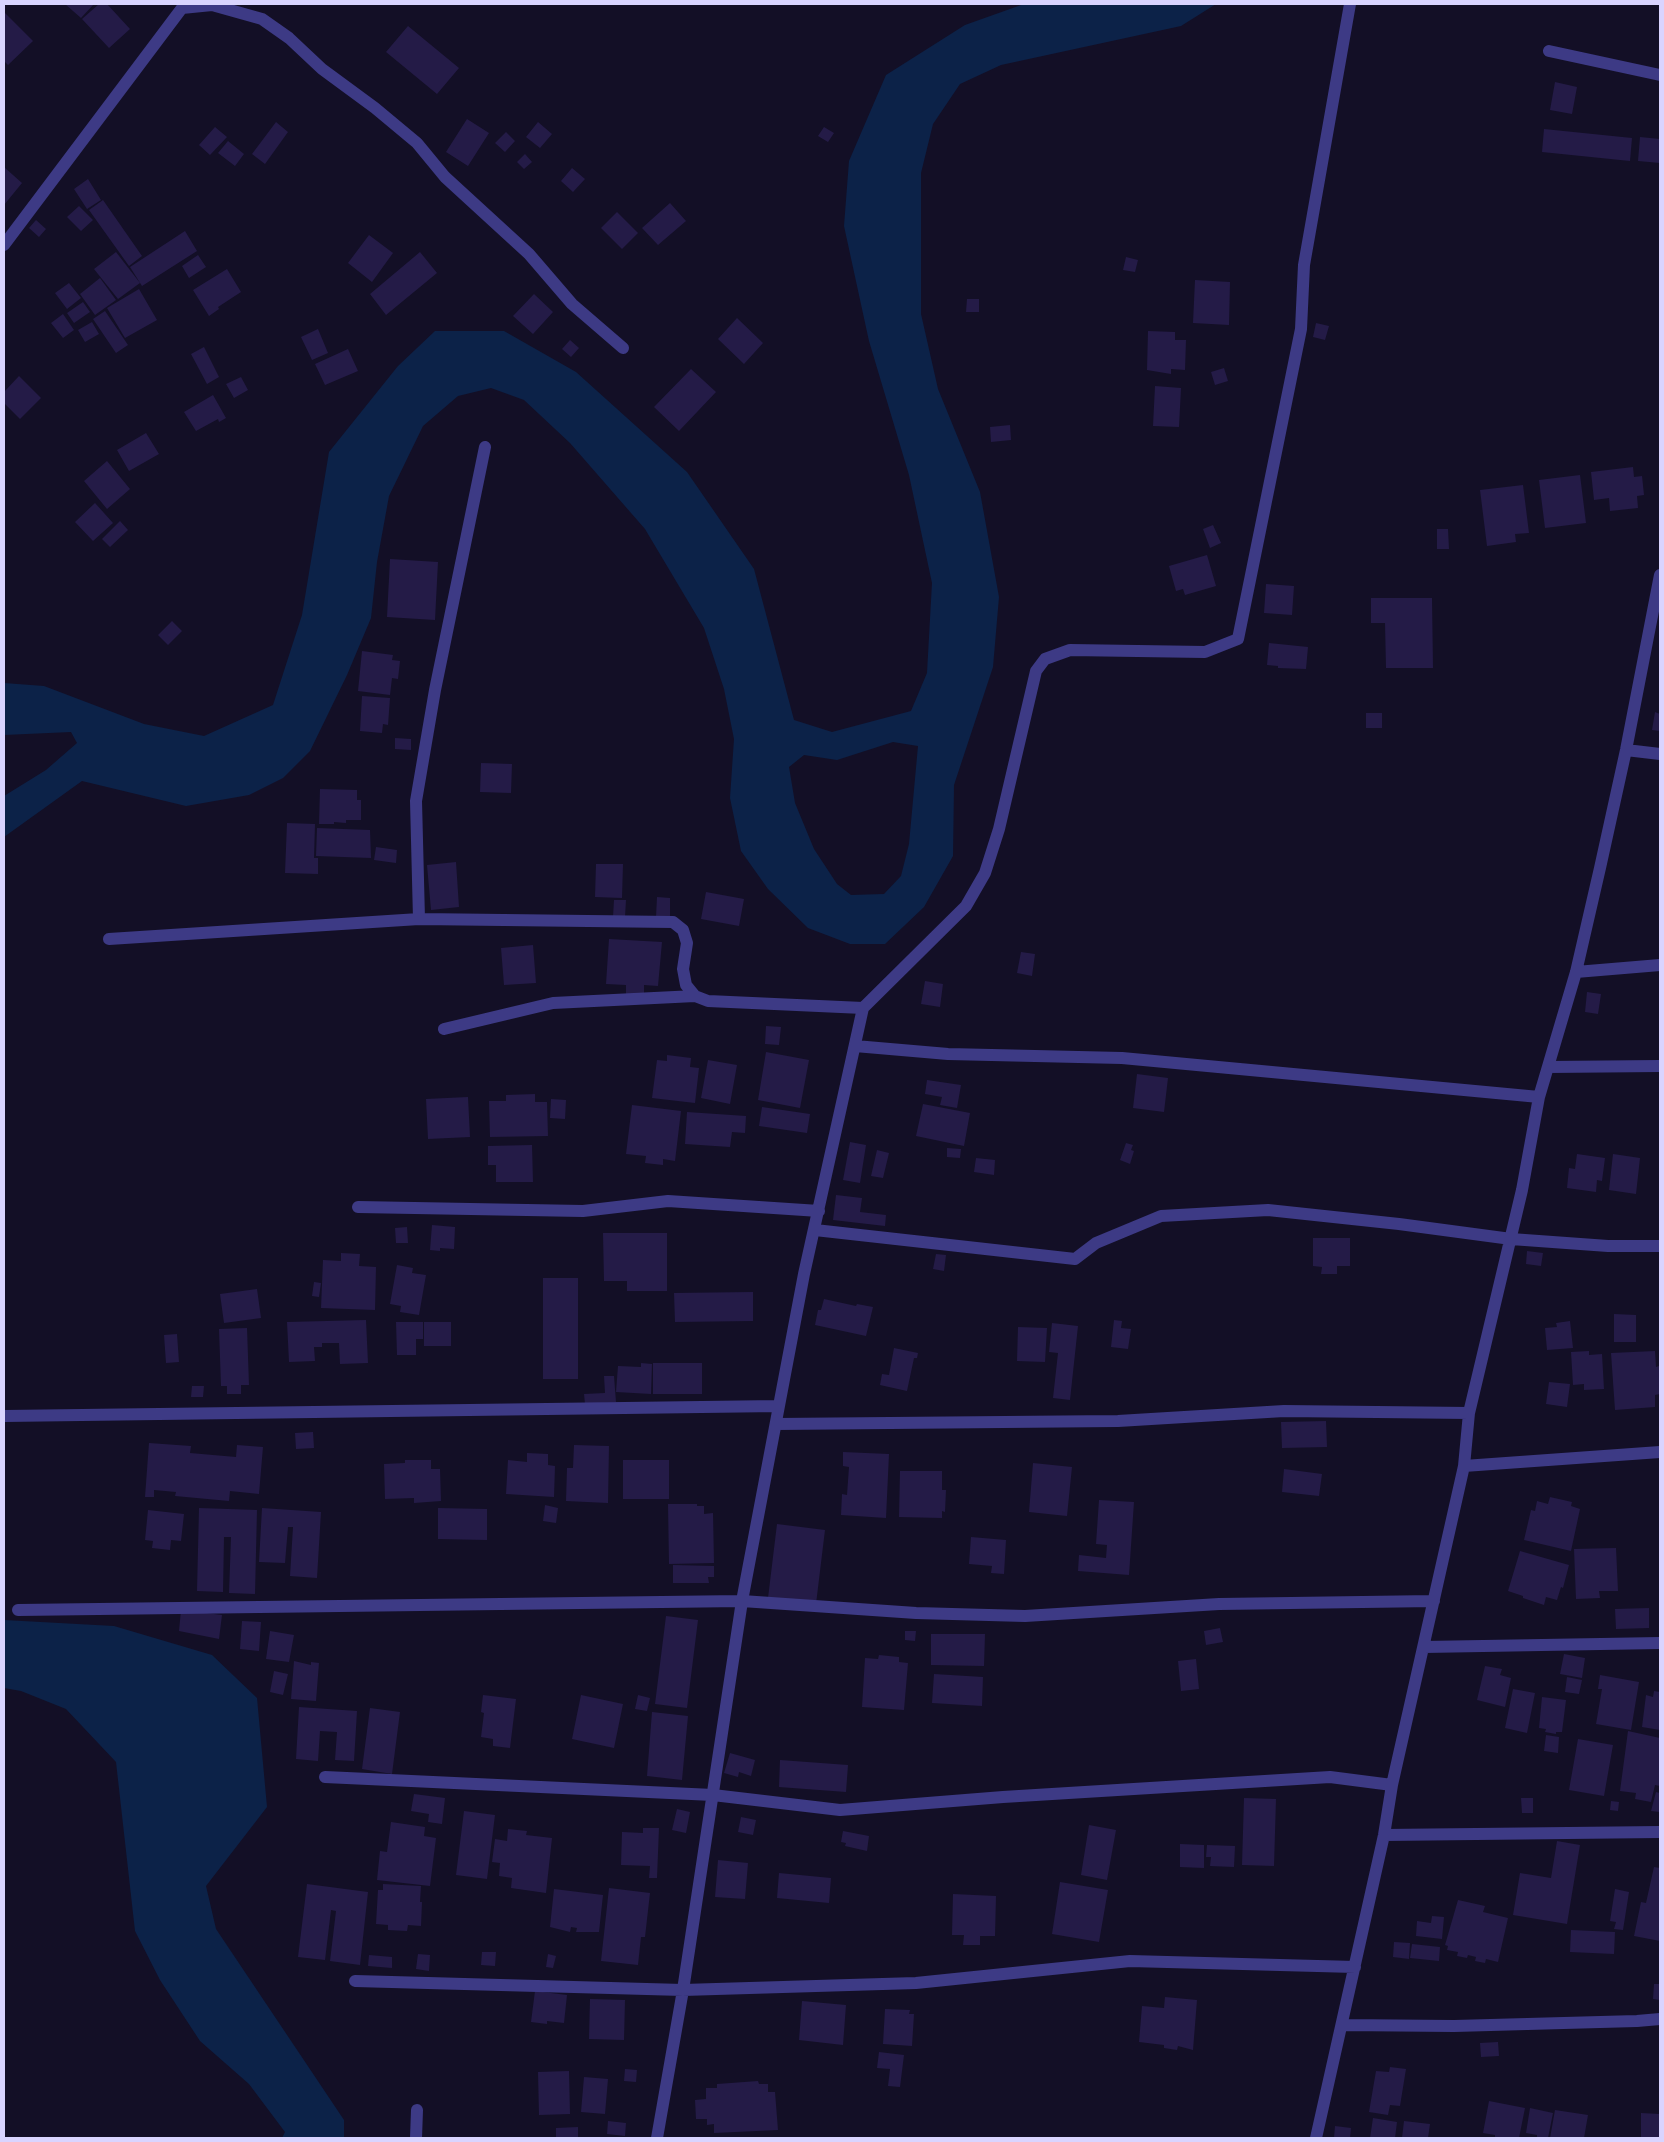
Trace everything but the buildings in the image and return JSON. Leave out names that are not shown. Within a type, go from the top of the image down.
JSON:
[{"type":"street","points":[[657,2138],[683,1990],[742,1601],[804,1274],[863,1008],[966,906],[984,873],[999,829],[1036,671],[1045,659],[1070,650],[1205,652],[1238,639],[1301,329],[1304,265],[1350,4]]},
{"type":"street","points":[[4,245],[182,8],[212,5],[262,19],[289,38],[322,69],[375,108],[417,143],[445,177],[529,254],[572,304],[623,348]]},
{"type":"street","points":[[1549,51],[1660,75]]},
{"type":"street","points":[[419,919],[416,801],[435,690],[484,447]]},
{"type":"street","points":[[1316,2138],[1384,1835],[1392,1785],[1464,1466],[1469,1412],[1522,1190],[1539,1097],[1576,972],[1626,750],[1660,575]]},
{"type":"street","points":[[1626,750],[1660,754]]},
{"type":"street","points":[[109,939],[419,919],[673,922],[684,930],[687,943],[683,969],[686,985],[695,996]]},
{"type":"street","points":[[1576,972],[1660,966]]},
{"type":"street","points":[[444,1029],[553,1003],[695,996],[708,1001],[863,1008]]},
{"type":"street","points":[[854,1046],[948,1054],[1122,1058],[1539,1097]]},
{"type":"street","points":[[1548,1067],[1660,1066]]},
{"type":"street","points":[[358,1206],[583,1211],[668,1201],[819,1211]]},
{"type":"street","points":[[815,1230],[1075,1259],[1096,1243],[1160,1216],[1268,1210],[1398,1224],[1510,1239],[1608,1246],[1660,1246]]},
{"type":"street","points":[[4,1416],[779,1406]]},
{"type":"street","points":[[776,1424],[1118,1421],[1284,1411],[1469,1412]]},
{"type":"street","points":[[1464,1466],[1660,1452]]},
{"type":"street","points":[[18,1610],[742,1601],[916,1613],[1025,1616],[1219,1604],[1434,1601]]},
{"type":"street","points":[[1424,1647],[1660,1643]]},
{"type":"street","points":[[324,1777],[713,1795],[840,1810],[1003,1797],[1330,1777],[1392,1785]]},
{"type":"street","points":[[1384,1835],[1660,1832]]},
{"type":"street","points":[[355,1981],[683,1990],[916,1983],[1130,1961],[1355,1967]]},
{"type":"street","points":[[1342,2025],[1454,2026],[1638,2022],[1660,2019]]},
{"type":"street","points":[[416,2138],[417,2110]]},
{"type":"water","points":[[1024,4],[1216,4],[1181,26],[1001,65],[960,84],[933,124],[921,173],[921,314],[938,389],[980,492],[999,597],[993,667],[954,785],[953,856],[924,907],[885,944],[850,944],[808,928],[768,889],[741,851],[730,798],[734,739],[724,689],[704,628],[645,529],[570,443],[524,400],[491,388],[458,396],[423,426],[389,496],[377,562],[371,618],[347,675],[310,751],[283,778],[249,795],[186,806],[82,781],[4,837],[4,796],[46,770],[77,743],[71,732],[4,735],[4,683],[44,686],[144,724],[204,736],[273,705],[302,615],[329,452],[398,366],[435,331],[504,331],[576,372],[687,472],[754,569],[794,720],[832,732],[911,711],[927,673],[932,583],[909,475],[869,341],[844,226],[849,161],[886,75],[965,25]],"holes":[[[893,742],[918,746],[909,844],[901,876],[884,894],[851,895],[837,884],[814,849],[795,803],[789,767],[804,755],[837,760]]]},
{"type":"water","points":[[4,1620],[114,1626],[212,1655],[257,1698],[267,1807],[206,1886],[216,1929],[344,2120],[344,2138],[282,2138],[285,2132],[249,2084],[200,2041],[160,1980],[135,1931],[116,1762],[66,1709],[21,1691],[4,1688]]}]
